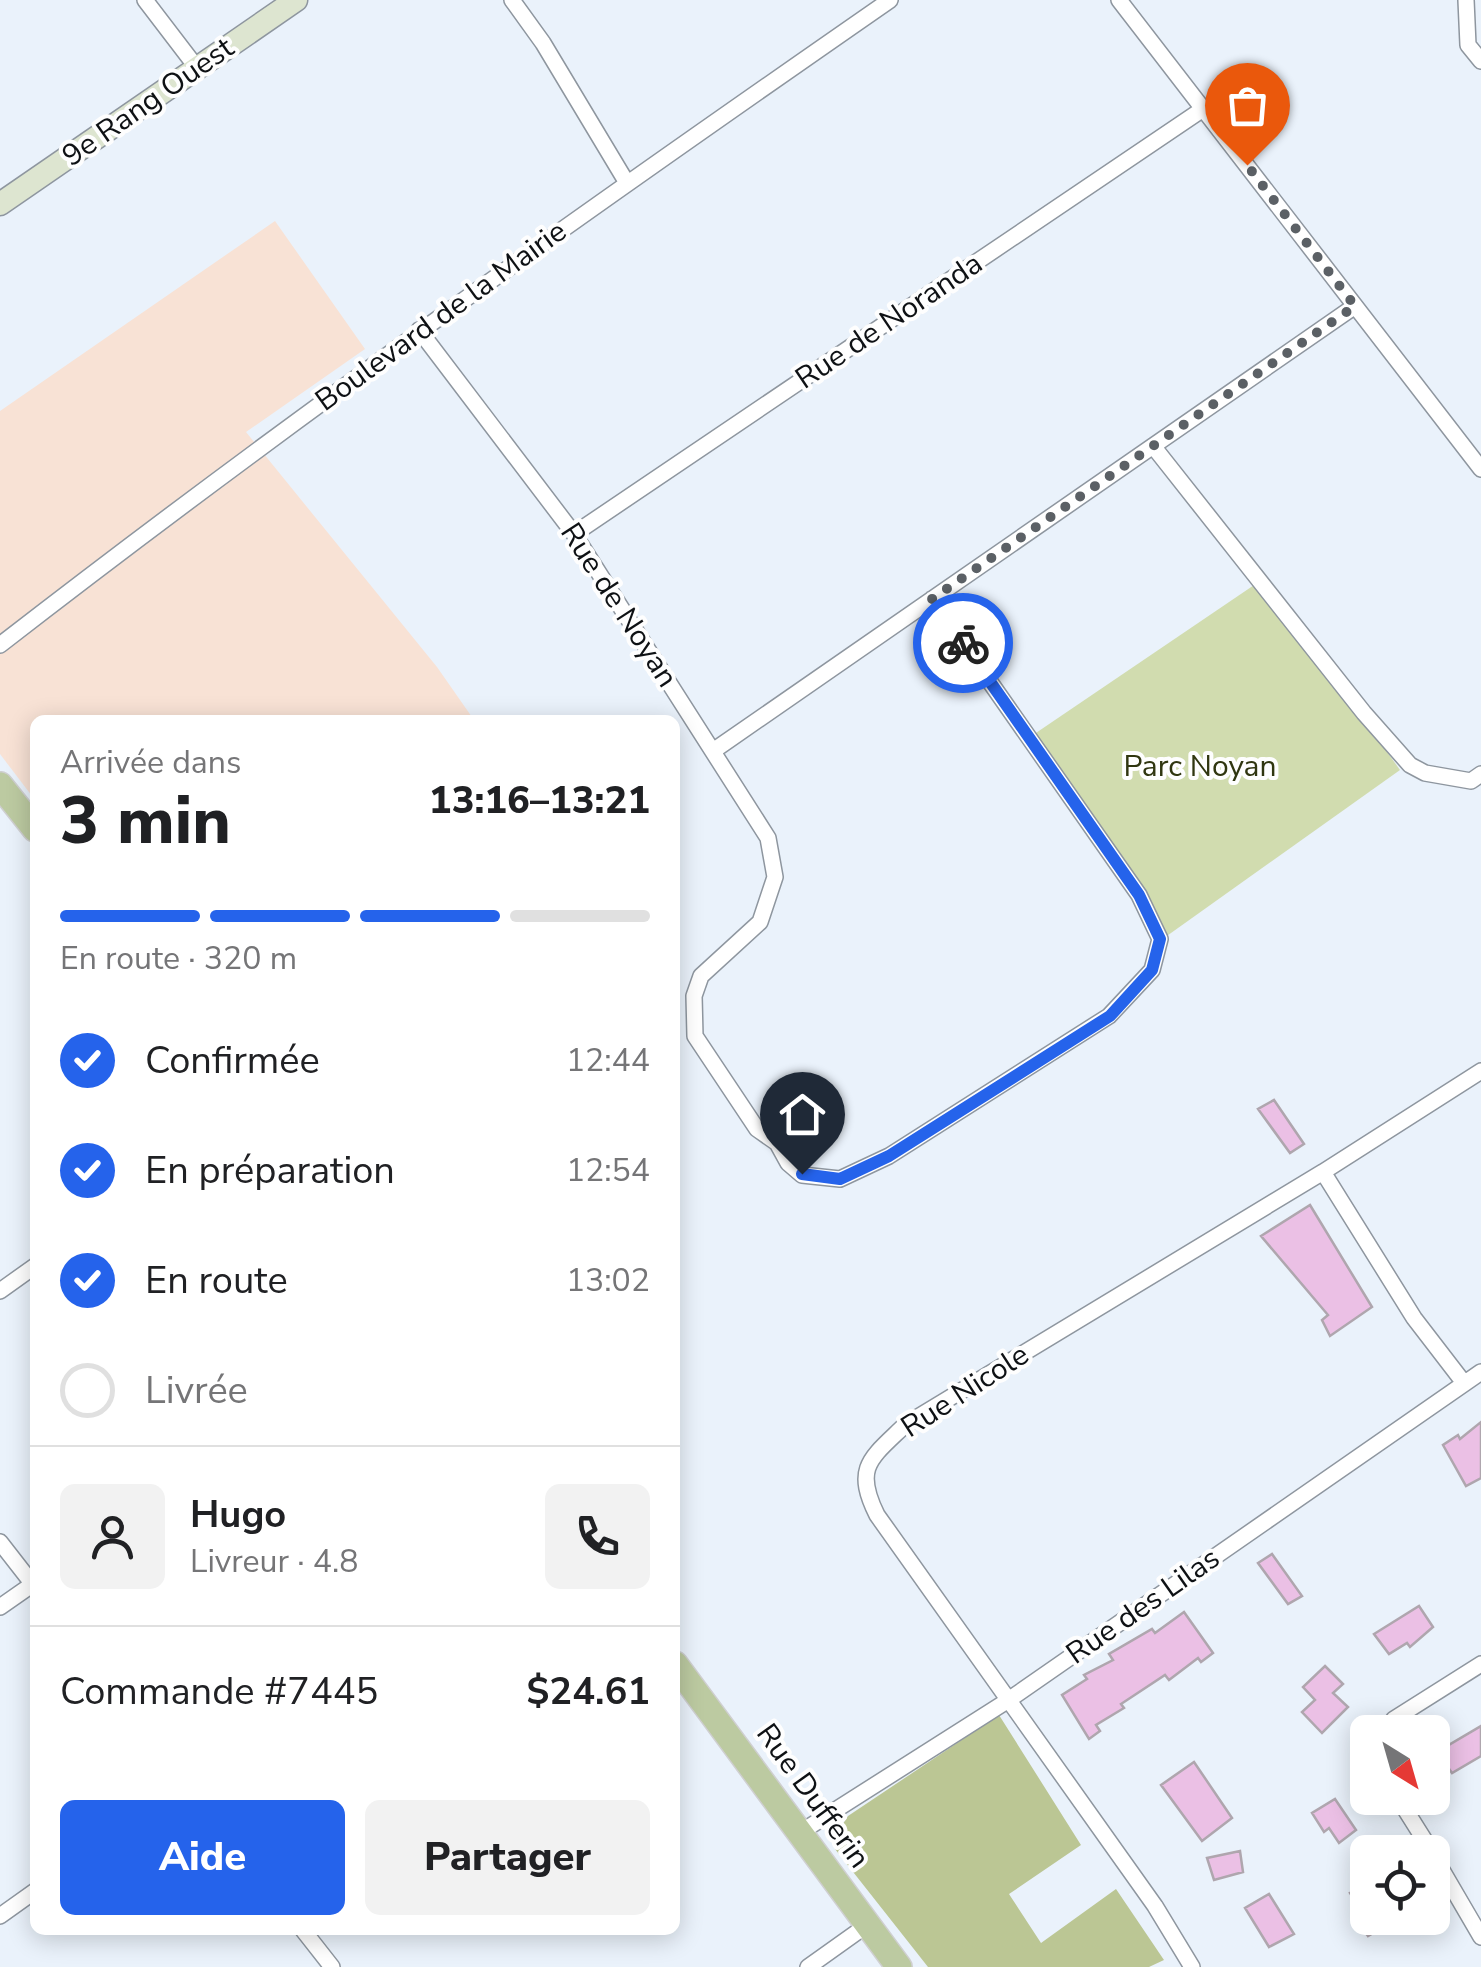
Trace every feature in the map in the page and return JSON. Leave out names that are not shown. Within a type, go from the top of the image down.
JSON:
[{"type":"main road","points":[[0,785],[30,823]]},
{"type":"main road","name":"Rue Dufferin","points":[[680,1671],[899,1967]]},
{"type":"street","points":[[145,0],[197,68]]},
{"type":"street","name":"9e Rang Ouest","points":[[0,204],[296,0]]},
{"type":"street","points":[[512,0],[543,43],[627,183]]},
{"type":"street","name":"Boulevard de la Mairie","points":[[0,645],[166,516],[420,330],[890,0]]},
{"type":"street","points":[[1119,0],[1481,469]]},
{"type":"street","points":[[1466,0],[1468,46],[1481,62]]},
{"type":"street","name":"Rue de Noranda","points":[[574,534],[1203,109]]},
{"type":"street","points":[[713,751],[1355,306]]},
{"type":"street","name":"Rue de Noyan","points":[[420,330],[574,534],[768,838],[774,877],[760,922],[701,976],[694,996],[695,1036],[757,1129],[777,1143],[788,1163],[802,1174],[840,1179],[889,1156],[1110,1016],[1152,970],[1160,939],[1139,895],[932,599]]},
{"type":"street","points":[[1153,446],[1364,713],[1410,765],[1425,773],[1471,780],[1481,774]]},
{"type":"street","name":"Rue Nicole","points":[[1192,1967],[1154,1906],[877,1516],[864,1488],[870,1459],[906,1425],[1323,1172],[1481,1071]]},
{"type":"street","points":[[1323,1172],[1414,1318],[1464,1383]]},
{"type":"street","points":[[0,1290],[30,1269]]},
{"type":"street","name":"Rue des Lilas","points":[[801,1832],[1007,1700],[1481,1372]]},
{"type":"street","points":[[0,1542],[30,1581]]},
{"type":"street","points":[[0,1607],[30,1588]]},
{"type":"street","points":[[1399,1715],[1481,1664]]},
{"type":"street","points":[[1450,1884],[1481,1937]]},
{"type":"street","points":[[0,1916],[30,1895]]},
{"type":"street","points":[[808,1967],[867,1925]]},
{"type":"street","points":[[307,1935],[332,1967]]},
{"type":"shaded area","points":[[275,221],[365,349],[246,432],[437,667],[471,715],[30,715],[30,793],[0,754],[0,411]]},
{"type":"green space","name":"Parc Noyan","points":[[1263,579],[1400,770],[1164,938],[1027,739]]},
{"type":"green space","points":[[999,1715],[1081,1845],[1009,1894],[1041,1943],[1116,1889],[1164,1960],[1149,1967],[928,1967],[835,1849],[837,1833],[848,1816]]},
{"type":"building","points":[[1274,1100],[1304,1144],[1290,1153],[1258,1109]]},
{"type":"building","points":[[1310,1205],[1372,1307],[1330,1336],[1322,1320],[1328,1315],[1261,1236]]},
{"type":"building","points":[[1481,1422],[1481,1478],[1466,1486],[1443,1445],[1458,1435],[1460,1439]]},
{"type":"building","points":[[1272,1554],[1302,1596],[1288,1604],[1258,1563]]},
{"type":"building","points":[[1419,1606],[1433,1627],[1410,1647],[1407,1643],[1389,1654],[1374,1634]]},
{"type":"building","points":[[1184,1612],[1213,1653],[1201,1662],[1198,1658],[1169,1680],[1165,1675],[1121,1704],[1124,1708],[1096,1725],[1100,1731],[1089,1739],[1062,1695],[1087,1679],[1084,1675],[1113,1660],[1109,1654],[1152,1629],[1155,1633]]},
{"type":"building","points":[[1325,1666],[1343,1684],[1333,1693],[1348,1707],[1322,1733],[1302,1712],[1315,1700],[1303,1687]]},
{"type":"building","points":[[1481,1726],[1481,1756],[1452,1773],[1450,1744]]},
{"type":"building","points":[[1194,1762],[1232,1818],[1202,1841],[1161,1785]]},
{"type":"building","points":[[1335,1799],[1356,1830],[1339,1843],[1329,1828],[1324,1832],[1312,1813]]},
{"type":"building","points":[[1240,1851],[1243,1872],[1214,1880],[1207,1858]]},
{"type":"building","points":[[1269,1894],[1294,1934],[1269,1947],[1245,1908]]},
{"type":"way so far","points":[[963,643],[932,599],[1355,306],[1247,165]]},
{"type":"route","points":[[802,1174],[840,1179],[889,1156],[1110,1016],[1152,970],[1160,939],[1139,895],[963,643]]}]
